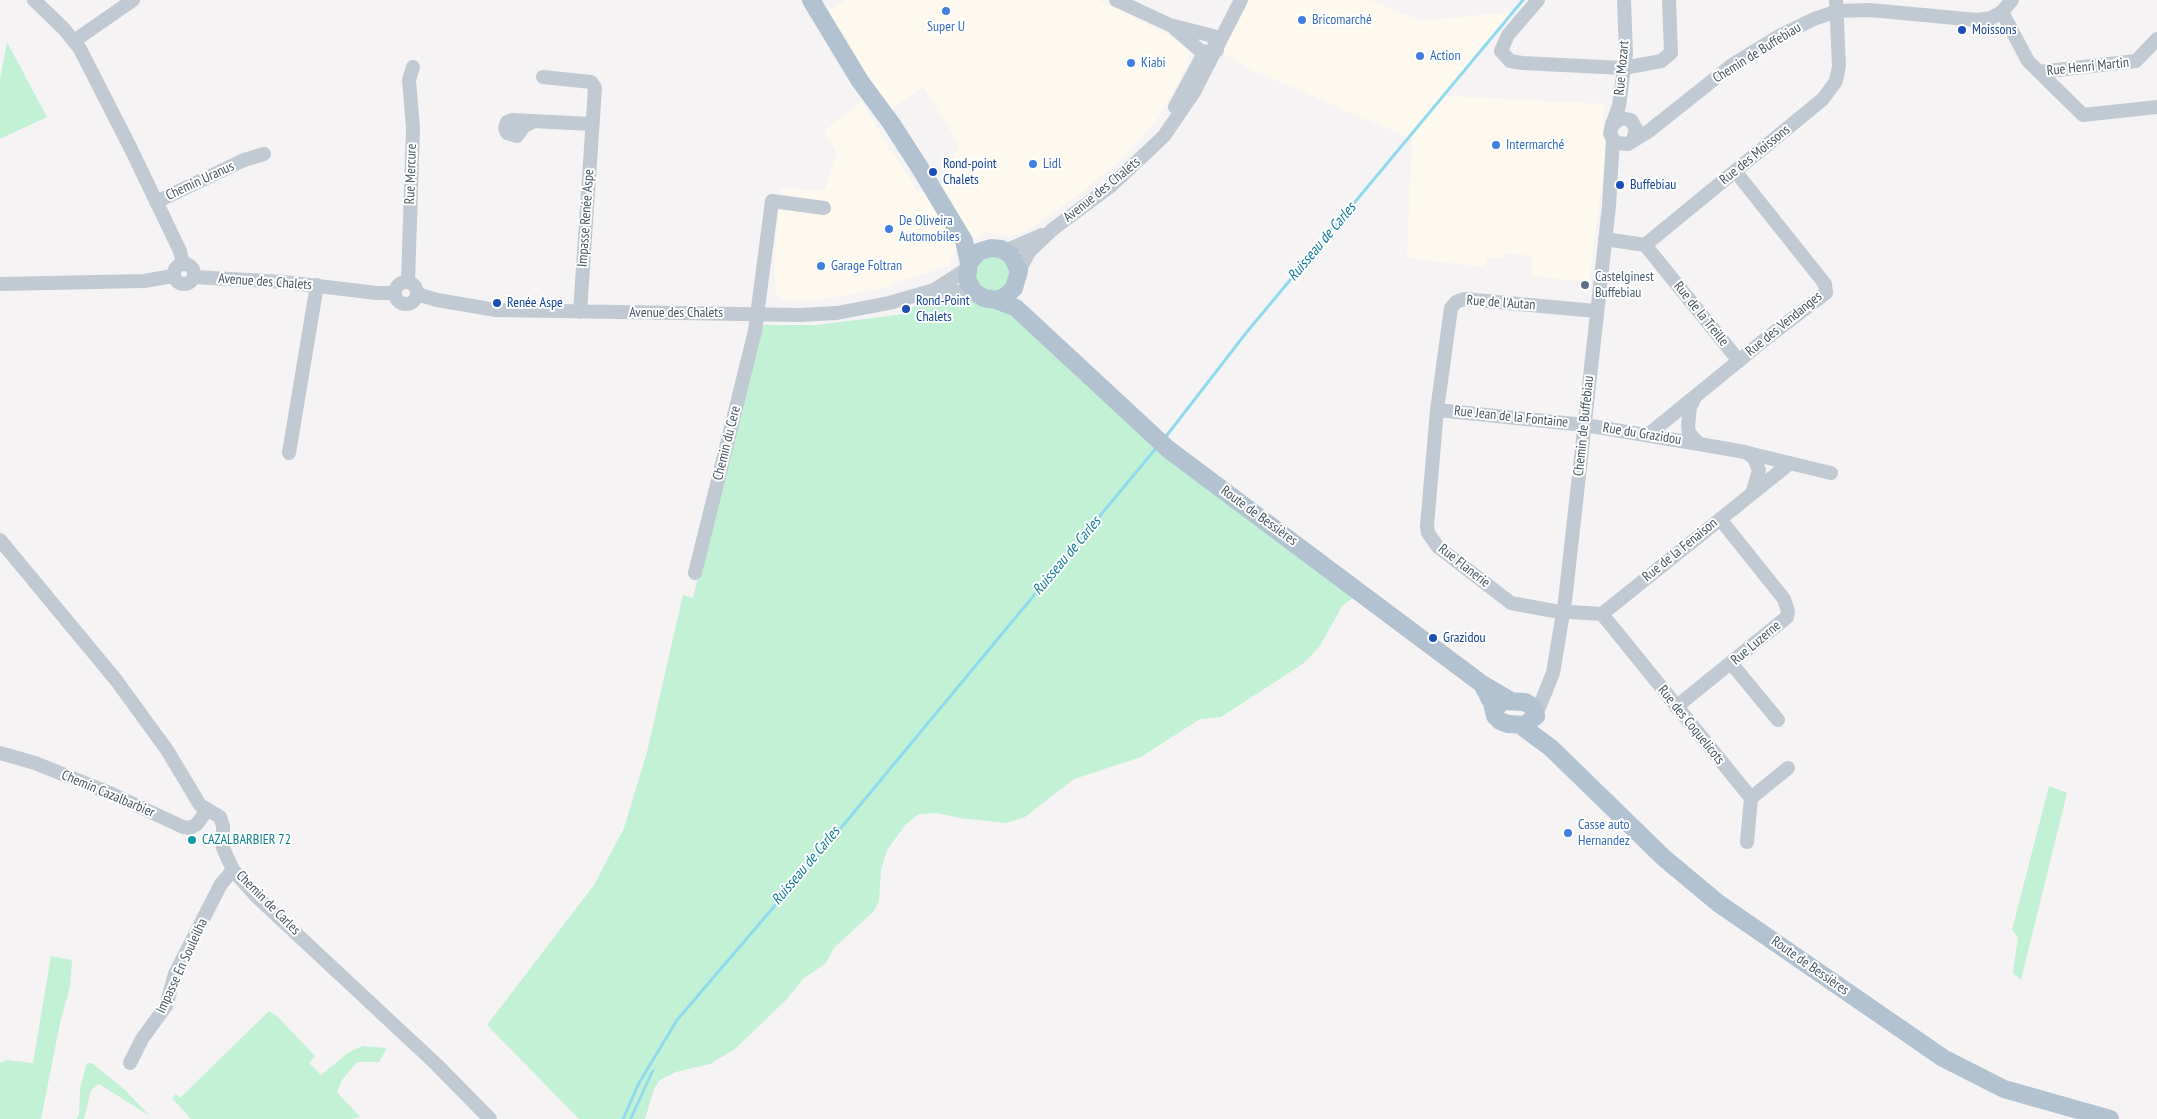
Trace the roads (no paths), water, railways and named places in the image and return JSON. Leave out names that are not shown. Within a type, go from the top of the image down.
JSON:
[{"type":"main road","name":"Route de Bessières","points":[[811,0],[847,56],[860,81],[891,123],[920,168],[964,242],[968,266],[967,279],[974,292],[984,298],[996,300],[1016,308],[1048,335],[1168,449],[1482,684],[1526,712],[1552,748],[1664,858],[1718,903],[1942,1058],[2004,1089],[2110,1119]]},
{"type":"main road","name":"Route de Bessières","points":[[920,168],[973,235],[1014,260],[1018,278],[1048,335]]},
{"type":"main road","points":[[968,266],[978,252],[998,249]]},
{"type":"main road","points":[[996,300],[1010,293],[1018,278]]},
{"type":"main road","name":"Route de Bessières","points":[[1482,684],[1495,716],[1500,721],[1526,712]]},
{"type":"main road","points":[[1494,710],[1504,701],[1526,712]]},
{"type":"street","points":[[34,0],[74,41],[124,134],[181,257],[190,266],[194,277]]},
{"type":"street","points":[[74,41],[132,0]]},
{"type":"street","points":[[1116,0],[1210,46]]},
{"type":"street","points":[[1210,46],[1232,0]]},
{"type":"street","points":[[1210,46],[1241,0]]},
{"type":"street","points":[[1538,0],[1508,35],[1501,51],[1510,61],[1522,64],[1624,68],[1661,61],[1671,53],[1670,0]]},
{"type":"street","name":"Rue Mozart","points":[[1622,118],[1626,53],[1624,0]]},
{"type":"street","points":[[2002,12],[2012,0]]},
{"type":"street","name":"Chemin de Buffebiau","points":[[1613,170],[1631,142],[1732,65],[1836,5],[1977,20],[1991,18],[2002,12]]},
{"type":"street","name":"Rue des Moissons","points":[[1645,245],[1830,91],[1836,81],[1839,66],[1836,5]]},
{"type":"street","name":"Rue Henri Martin","points":[[2002,12],[2028,61],[2083,115],[2157,107]]},
{"type":"street","points":[[1170,25],[1210,46]]},
{"type":"street","name":"Rue Henri Martin","points":[[2039,72],[2136,62],[2157,39]]},
{"type":"street","name":"Avenue des Chalets","points":[[1018,278],[1029,252],[1053,229],[1111,186],[1164,136],[1180,114],[1210,46]]},
{"type":"street","name":"Rue Mercure","points":[[408,282],[413,128],[409,80],[413,67]]},
{"type":"street","name":"Impasse Renée Aspe","points":[[543,77],[591,82],[595,88],[580,312]]},
{"type":"street","points":[[1622,118],[1655,124]]},
{"type":"street","points":[[1613,139],[1617,143],[1631,142],[1636,135],[1622,118]]},
{"type":"street","name":"Chemin de Buffebiau","points":[[1526,712],[1550,680],[1563,611],[1613,170],[1613,139],[1610,134],[1622,118]]},
{"type":"street","points":[[532,122],[592,124]]},
{"type":"street","name":"Chemin Uranus","points":[[156,202],[244,160],[264,154]]},
{"type":"street","name":"Rue des Vendanges","points":[[1649,434],[1739,360],[1826,293],[1825,284],[1735,171]]},
{"type":"street","name":"Chemin du Cere","points":[[695,572],[758,314],[772,201],[824,208]]},
{"type":"street","name":"Avenue des Chalets","points":[[998,249],[1053,229]]},
{"type":"street","points":[[1605,239],[1645,245]]},
{"type":"street","name":"Rue de la Treille","points":[[1645,245],[1739,360]]},
{"type":"street","points":[[173,276],[181,257]]},
{"type":"street","name":"Avenue des Chalets","points":[[934,290],[968,266]]},
{"type":"street","name":"Avenue des Chalets","points":[[0,284],[144,281],[173,276],[177,283],[185,284],[194,277],[317,285],[377,294],[395,293],[400,302],[407,304],[414,301],[417,294],[437,300],[496,310],[800,315],[837,313],[889,303],[934,290],[974,292]]},
{"type":"street","points":[[395,293],[397,286],[408,282],[416,287],[417,294]]},
{"type":"street","points":[[289,453],[317,285]]},
{"type":"street","name":"Rue de l'Autan","points":[[1437,410],[1451,308],[1456,302],[1464,298],[1596,311]]},
{"type":"street","name":"Rue du Grazidou","points":[[1696,396],[1690,407],[1688,426],[1690,433],[1699,444]]},
{"type":"street","name":"Rue Jean de la Fontaine","points":[[1437,410],[1584,425]]},
{"type":"street","name":"Rue Flanerie","points":[[1437,410],[1427,526],[1432,541],[1511,603],[1563,611]]},
{"type":"street","name":"Rue du Grazidou","points":[[1584,425],[1649,434],[1745,452],[1831,474]]},
{"type":"street","points":[[1745,452],[1754,458],[1759,470],[1753,492]]},
{"type":"street","name":"Rue de la Fenaison","points":[[1602,614],[1789,464]]},
{"type":"street","name":"Rue Luzerne","points":[[1676,707],[1787,617],[1788,611],[1784,599],[1720,519]]},
{"type":"street","name":"Chemin de Carles","points":[[0,540],[116,680],[167,750],[194,797],[222,821],[223,848],[234,870],[258,898],[422,1050],[490,1119]]},
{"type":"street","points":[[1563,611],[1602,614]]},
{"type":"street","name":"Rue des Coquelicots","points":[[1602,614],[1751,798]]},
{"type":"street","points":[[1731,664],[1778,720]]},
{"type":"street","name":"Chemin Cazalbarbier","points":[[0,752],[35,763],[112,794],[183,827],[190,828],[197,824],[207,810]]},
{"type":"street","points":[[1747,842],[1751,798],[1788,768]]},
{"type":"street","name":"Impasse En Souleilha","points":[[130,1063],[142,1040],[166,1006],[175,974],[221,884],[234,870]]},
{"type":"water","points":[[655,1069],[632,1119],[629,1119],[651,1071]]},
{"type":"waterway","name":"Ruisseau de Carles","points":[[1164,439],[1246,333],[1523,0]]},
{"type":"waterway","name":"Ruisseau de Carles","points":[[623,1119],[639,1083],[677,1020],[826,846],[1157,447]]},
{"type":"place","name":"Super U","points":[[946,11]]},
{"type":"place","name":"Bricomarché","points":[[1302,20]]},
{"type":"place","name":"Moissons","points":[[1962,30]]},
{"type":"place","name":"Action","points":[[1420,56]]},
{"type":"place","name":"Kiabi","points":[[1131,63]]},
{"type":"place","name":"Intermarché","points":[[1496,145]]},
{"type":"place","name":"Lidl","points":[[1033,164]]},
{"type":"place","name":"Rond-point Chalets","points":[[933,172]]},
{"type":"place","name":"Buffebiau","points":[[1620,185]]},
{"type":"place","name":"De Oliveira Automobiles","points":[[889,229]]},
{"type":"place","name":"Garage Foltran","points":[[821,266]]},
{"type":"place","name":"Castelginest Buffebiau","points":[[1585,285]]},
{"type":"place","name":"Renée Aspe","points":[[497,303]]},
{"type":"place","name":"Rond-Point Chalets","points":[[906,309]]},
{"type":"place","name":"Grazidou","points":[[1433,638]]},
{"type":"place","name":"Casse auto Hernandez","points":[[1568,833]]},
{"type":"place","name":"CAZALBARBIER 72","points":[[192,840]]}]
